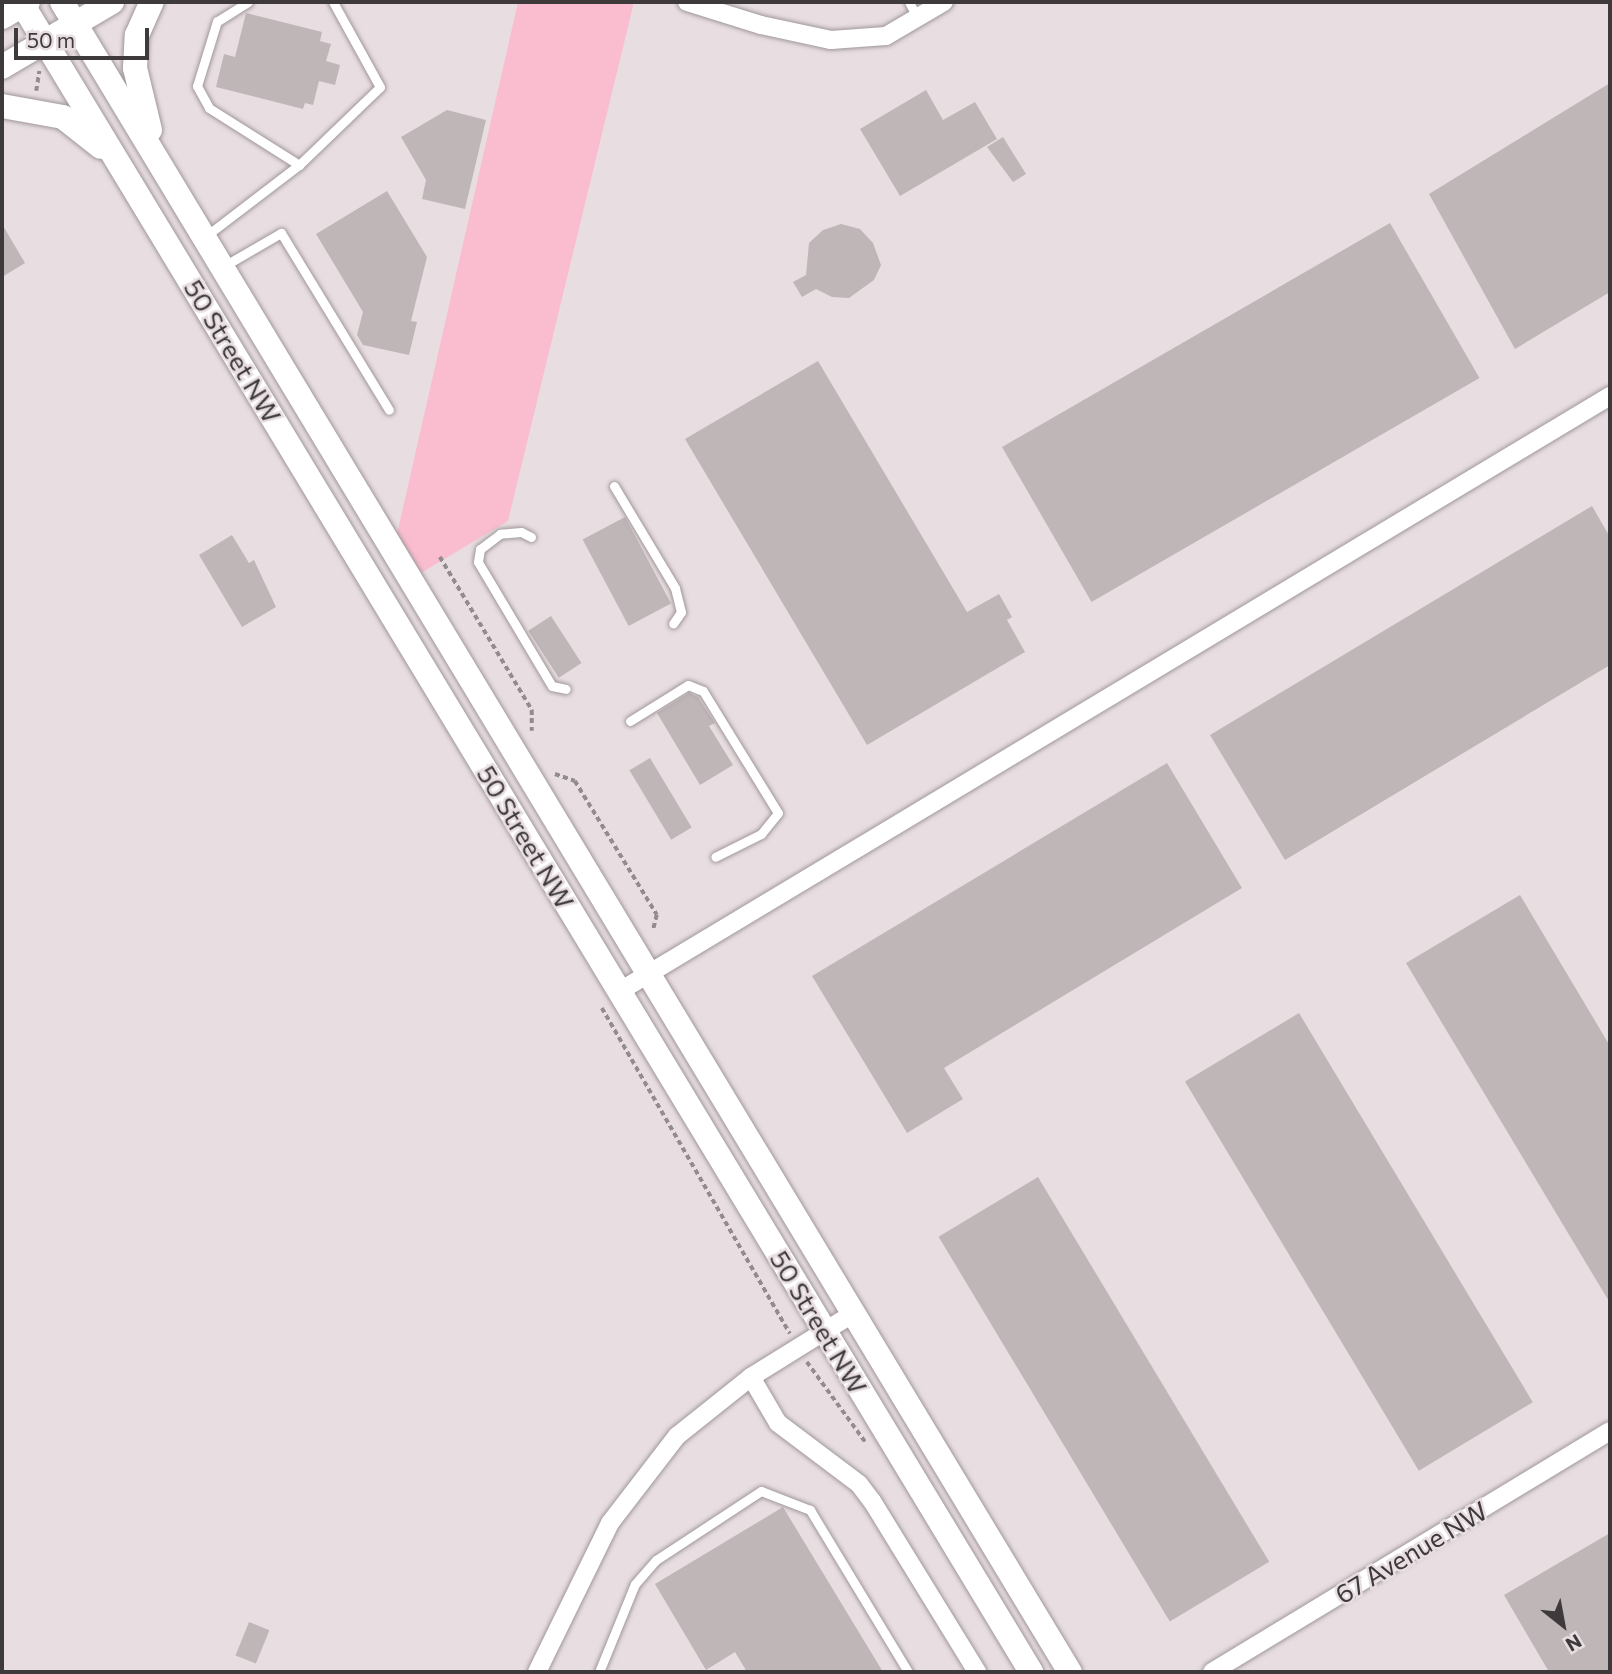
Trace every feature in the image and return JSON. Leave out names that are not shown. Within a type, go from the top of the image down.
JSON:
[{"type":"main road","name":"50 Street NW","points":[[62,2],[1070,1672]]},
{"type":"main road","points":[[2,67],[40,51],[112,2]]},
{"type":"main road","points":[[152,2],[137,35],[135,68],[157,158]]},
{"type":"main road","name":"50 Street NW","points":[[18,6],[40,51],[125,172],[1031,1672]]},
{"type":"main road","points":[[2,106],[64,117],[125,172]]},
{"type":"street","points":[[687,2],[808,37],[866,40],[886,36],[913,9],[944,2]]},
{"type":"street","points":[[620,991],[1610,396]]},
{"type":"street","points":[[537,1672],[610,1523],[677,1436],[751,1377],[854,1313]]},
{"type":"street","points":[[751,1377],[778,1423],[859,1484],[977,1672]]},
{"type":"street","name":"67 Avenue NW","points":[[1212,1672],[1610,1431]]},
{"type":"lane","points":[[248,2],[217,21],[197,86],[209,108],[299,165]]},
{"type":"lane","points":[[205,237],[299,165],[380,87],[333,2]]},
{"type":"lane","points":[[223,267],[281,233],[388,410]]},
{"type":"lane","points":[[614,486],[675,589],[681,607],[673,624]]},
{"type":"lane","points":[[531,537],[521,532],[500,534],[480,549],[478,562],[547,679],[557,689],[566,690]]},
{"type":"lane","points":[[630,721],[688,685],[703,691],[778,813],[761,834],[715,857]]},
{"type":"lane","points":[[598,1672],[635,1584],[656,1560],[761,1491],[810,1510],[908,1672]]},
{"type":"path","points":[[34,102],[40,51]]},
{"type":"path","points":[[440,557],[529,703],[532,731]]},
{"type":"path","points":[[555,774],[575,781],[657,915],[653,931]]},
{"type":"path","points":[[809,1366],[869,1447]]},
{"type":"shaded area","points":[[518,2],[634,2],[508,521],[421,573],[397,534]]},
{"type":"building","points":[[246,13],[322,32],[320,41],[331,44],[326,61],[340,65],[335,85],[319,81],[313,105],[305,103],[303,109],[216,87],[224,54],[235,57]]},
{"type":"building","points":[[1610,83],[1610,292],[1515,349],[1429,194]]},
{"type":"building","points":[[926,90],[943,120],[975,102],[997,139],[900,196],[860,129]]},
{"type":"building","points":[[447,110],[486,120],[465,209],[422,199],[426,180],[401,137]]},
{"type":"building","points":[[1003,137],[1026,174],[1013,182],[987,147]]},
{"type":"building","points":[[387,191],[427,257],[411,321],[417,322],[409,355],[363,345],[357,335],[363,312],[316,234]]},
{"type":"building","points":[[1390,223],[1480,378],[1092,602],[1002,447]]},
{"type":"building","points":[[2,224],[25,263],[2,277]]},
{"type":"building","points":[[841,224],[860,229],[873,243],[881,265],[874,280],[849,298],[832,297],[816,289],[802,297],[793,282],[806,275],[809,243],[823,230]]},
{"type":"building","points":[[818,361],[967,612],[999,594],[1012,617],[1007,620],[1025,652],[867,745],[685,439]]},
{"type":"building","points":[[1592,506],[1610,537],[1610,665],[1285,860],[1210,735]]},
{"type":"building","points":[[625,517],[671,604],[629,626],[583,540]]},
{"type":"building","points":[[232,535],[249,563],[254,560],[276,607],[242,627],[199,555]]},
{"type":"building","points":[[551,616],[581,663],[559,678],[528,631]]},
{"type":"building","points":[[689,693],[698,697],[715,723],[709,726],[733,765],[700,785],[657,713]]},
{"type":"building","points":[[650,758],[692,827],[671,840],[629,770]]},
{"type":"building","points":[[1167,763],[1242,888],[944,1068],[963,1099],[907,1133],[812,976]]},
{"type":"building","points":[[1520,895],[1610,1046],[1610,1303],[1406,963]]},
{"type":"building","points":[[1299,1013],[1533,1402],[1419,1471],[1185,1082]]},
{"type":"building","points":[[1038,1177],[1269,1562],[1170,1622],[939,1237]]},
{"type":"building","points":[[783,1507],[883,1672],[747,1672],[735,1652],[706,1670],[655,1584]]},
{"type":"building","points":[[1610,1533],[1610,1672],[1549,1672],[1504,1595]]},
{"type":"building","points":[[249,1622],[269,1630],[256,1664],[236,1655]]}]
